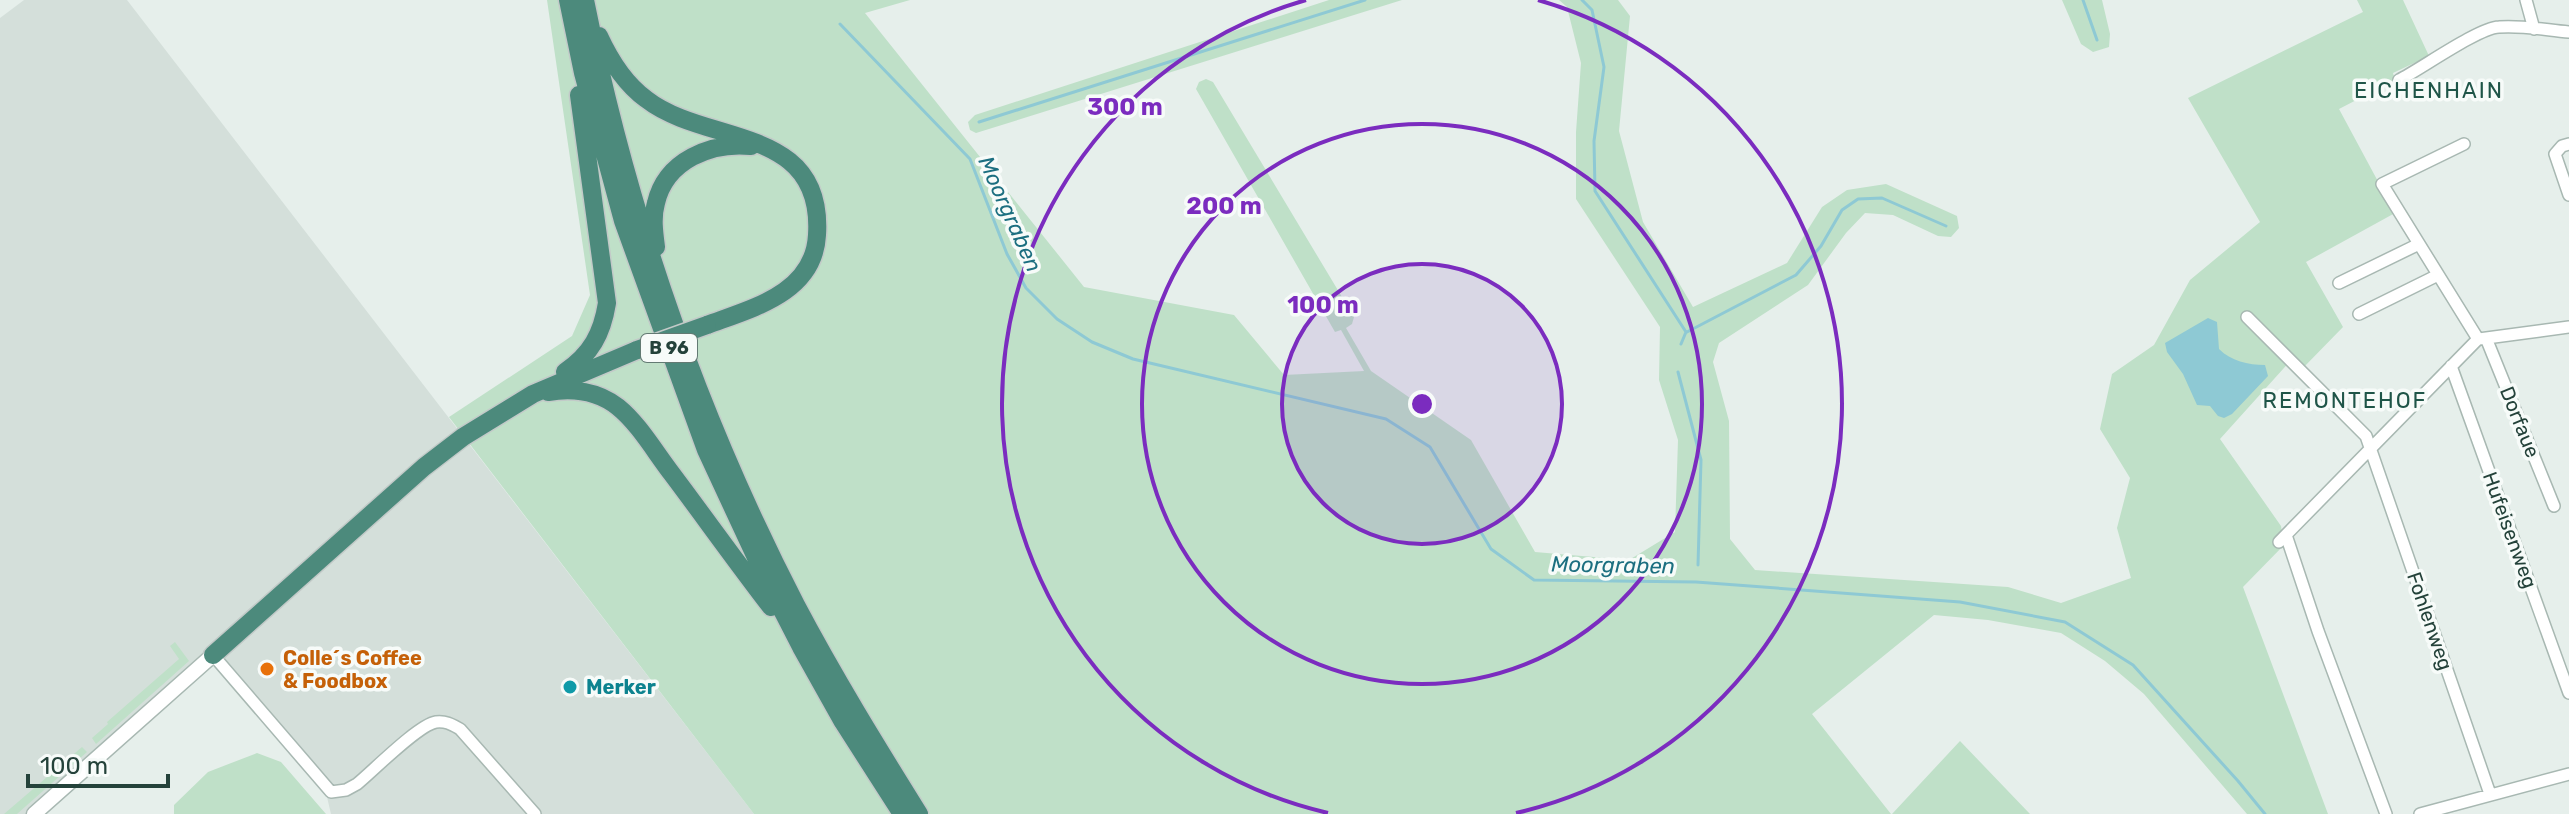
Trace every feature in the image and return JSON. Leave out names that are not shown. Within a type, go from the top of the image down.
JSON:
[{"type":"highway","name":"B 96","points":[[568,0],[583,73],[623,221],[706,450],[801,647],[843,722],[902,814]]},
{"type":"highway","name":"B 96","points":[[586,6],[597,61],[638,215],[659,282],[723,450],[797,605],[856,713],[919,814]]},
{"type":"highway","points":[[533,394],[778,296],[804,274],[813,257],[818,224],[816,202],[800,173],[788,159],[730,132],[688,122],[668,113],[625,80],[608,56],[586,6]]},
{"type":"highway","points":[[213,655],[424,467],[463,437],[533,394],[587,354],[604,324],[607,303],[576,76],[575,36]]},
{"type":"highway","points":[[659,282],[653,224],[656,201],[677,167],[694,155],[717,146],[738,144],[770,148]]},
{"type":"highway","points":[[533,394],[563,389],[581,391],[601,396],[617,406],[642,434],[801,647]]},
{"type":"street","points":[[2526,0],[2534,29]]},
{"type":"street","points":[[2399,80],[2493,28],[2569,32]]},
{"type":"street","name":"Dorfaue","points":[[2464,144],[2382,184],[2438,275],[2482,338],[2554,506]]},
{"type":"street","points":[[2569,144],[2562,146],[2555,154],[2569,195]]},
{"type":"street","points":[[2339,283],[2419,244]]},
{"type":"street","points":[[2359,314],[2438,275]]},
{"type":"street","points":[[2247,317],[2366,436],[2370,448]]},
{"type":"street","points":[[2386,814],[2283,538],[2482,338],[2569,327]]},
{"type":"street","name":"Hufeisenweg","points":[[2451,366],[2569,693]]},
{"type":"street","name":"Fohlenweg","points":[[2370,448],[2490,794]]},
{"type":"street","points":[[34,814],[213,655],[331,792],[346,790],[357,784],[418,731],[432,723],[447,722],[460,729],[535,814]]},
{"type":"street","points":[[2420,814],[2569,774]]},
{"type":"shaded area","points":[[24,0],[127,0],[754,814],[331,814],[327,797],[213,655],[34,814],[0,814],[0,18]]},
{"type":"green space","points":[[547,0],[910,0],[865,13],[1084,287],[1234,315],[1284,375],[1364,371],[1341,330],[1335,332],[1196,89],[1199,82],[1206,79],[1213,82],[1354,317],[1352,324],[1346,328],[1371,371],[1471,440],[1535,552],[1629,560],[1675,532],[1678,440],[1659,380],[1660,327],[1576,199],[1576,132],[1581,63],[1567,7],[1559,0],[1618,0],[1630,16],[1619,131],[1643,222],[1693,307],[1787,263],[1822,207],[1847,190],[1886,184],[1957,216],[1959,228],[1951,237],[1938,236],[1893,215],[1865,213],[1846,233],[1808,285],[1719,343],[1713,362],[1729,421],[1730,539],[1755,570],[2008,587],[2061,603],[2131,578],[2117,528],[2130,478],[2100,429],[2112,374],[2154,345],[2190,280],[2260,222],[2188,98],[2363,12],[2357,0],[2403,0],[2429,56],[2393,73],[2395,80],[2339,109],[2395,213],[2306,262],[2343,327],[2303,368],[2293,358],[2220,439],[2281,526],[2284,545],[2243,587],[2328,814],[2247,814],[2144,694],[2105,661],[2061,633],[1988,620],[1934,615],[1812,714],[1891,814],[754,814],[449,417],[572,336],[590,295]]},
{"type":"green space","points":[[1329,0],[1402,0],[976,133],[970,130],[968,122],[975,115]]},
{"type":"green space","points":[[2062,0],[2102,0],[2110,34],[2109,47],[2093,52],[2081,44]]},
{"type":"green space","points":[[175,642],[189,661],[96,744],[92,738],[107,722],[179,659],[170,646]]},
{"type":"green space","points":[[1960,741],[2030,814],[1892,814]]},
{"type":"green space","points":[[82,747],[87,752],[17,814],[4,814]]},
{"type":"green space","points":[[257,753],[281,762],[326,814],[174,814],[174,805],[208,772]]},
{"type":"water","points":[[2208,318],[2217,322],[2219,349],[2240,362],[2265,365],[2268,376],[2232,414],[2224,418],[2210,406],[2197,405],[2165,343]]},
{"type":"waterway","points":[[979,122],[1365,0]]},
{"type":"waterway","points":[[1582,0],[1592,10],[1604,67],[1594,141],[1595,191],[1686,332],[1681,344]]},
{"type":"waterway","points":[[2083,0],[2097,40]]},
{"type":"waterway","name":"Moorgraben","points":[[840,24],[970,159],[1007,254],[1026,288],[1057,319],[1092,342],[1133,359],[1386,419],[1430,447],[1491,549],[1534,580],[1696,582],[1960,602],[2065,622],[2133,665],[2265,814]]},
{"type":"waterway","points":[[1687,332],[1796,275],[1821,246],[1842,210],[1858,199],[1882,198],[1946,226]]},
{"type":"waterway","points":[[1678,372],[1701,460],[1698,565]]},
{"type":"place","name":"Colle´s Coffee & Foodbox","points":[[267,669]]},
{"type":"place","name":"Merker","points":[[570,687]]},
{"type":"district","name":"EICHENHAIN","points":[[2429,90]]},
{"type":"district","name":"REMONTEHOF","points":[[2345,400]]}]
